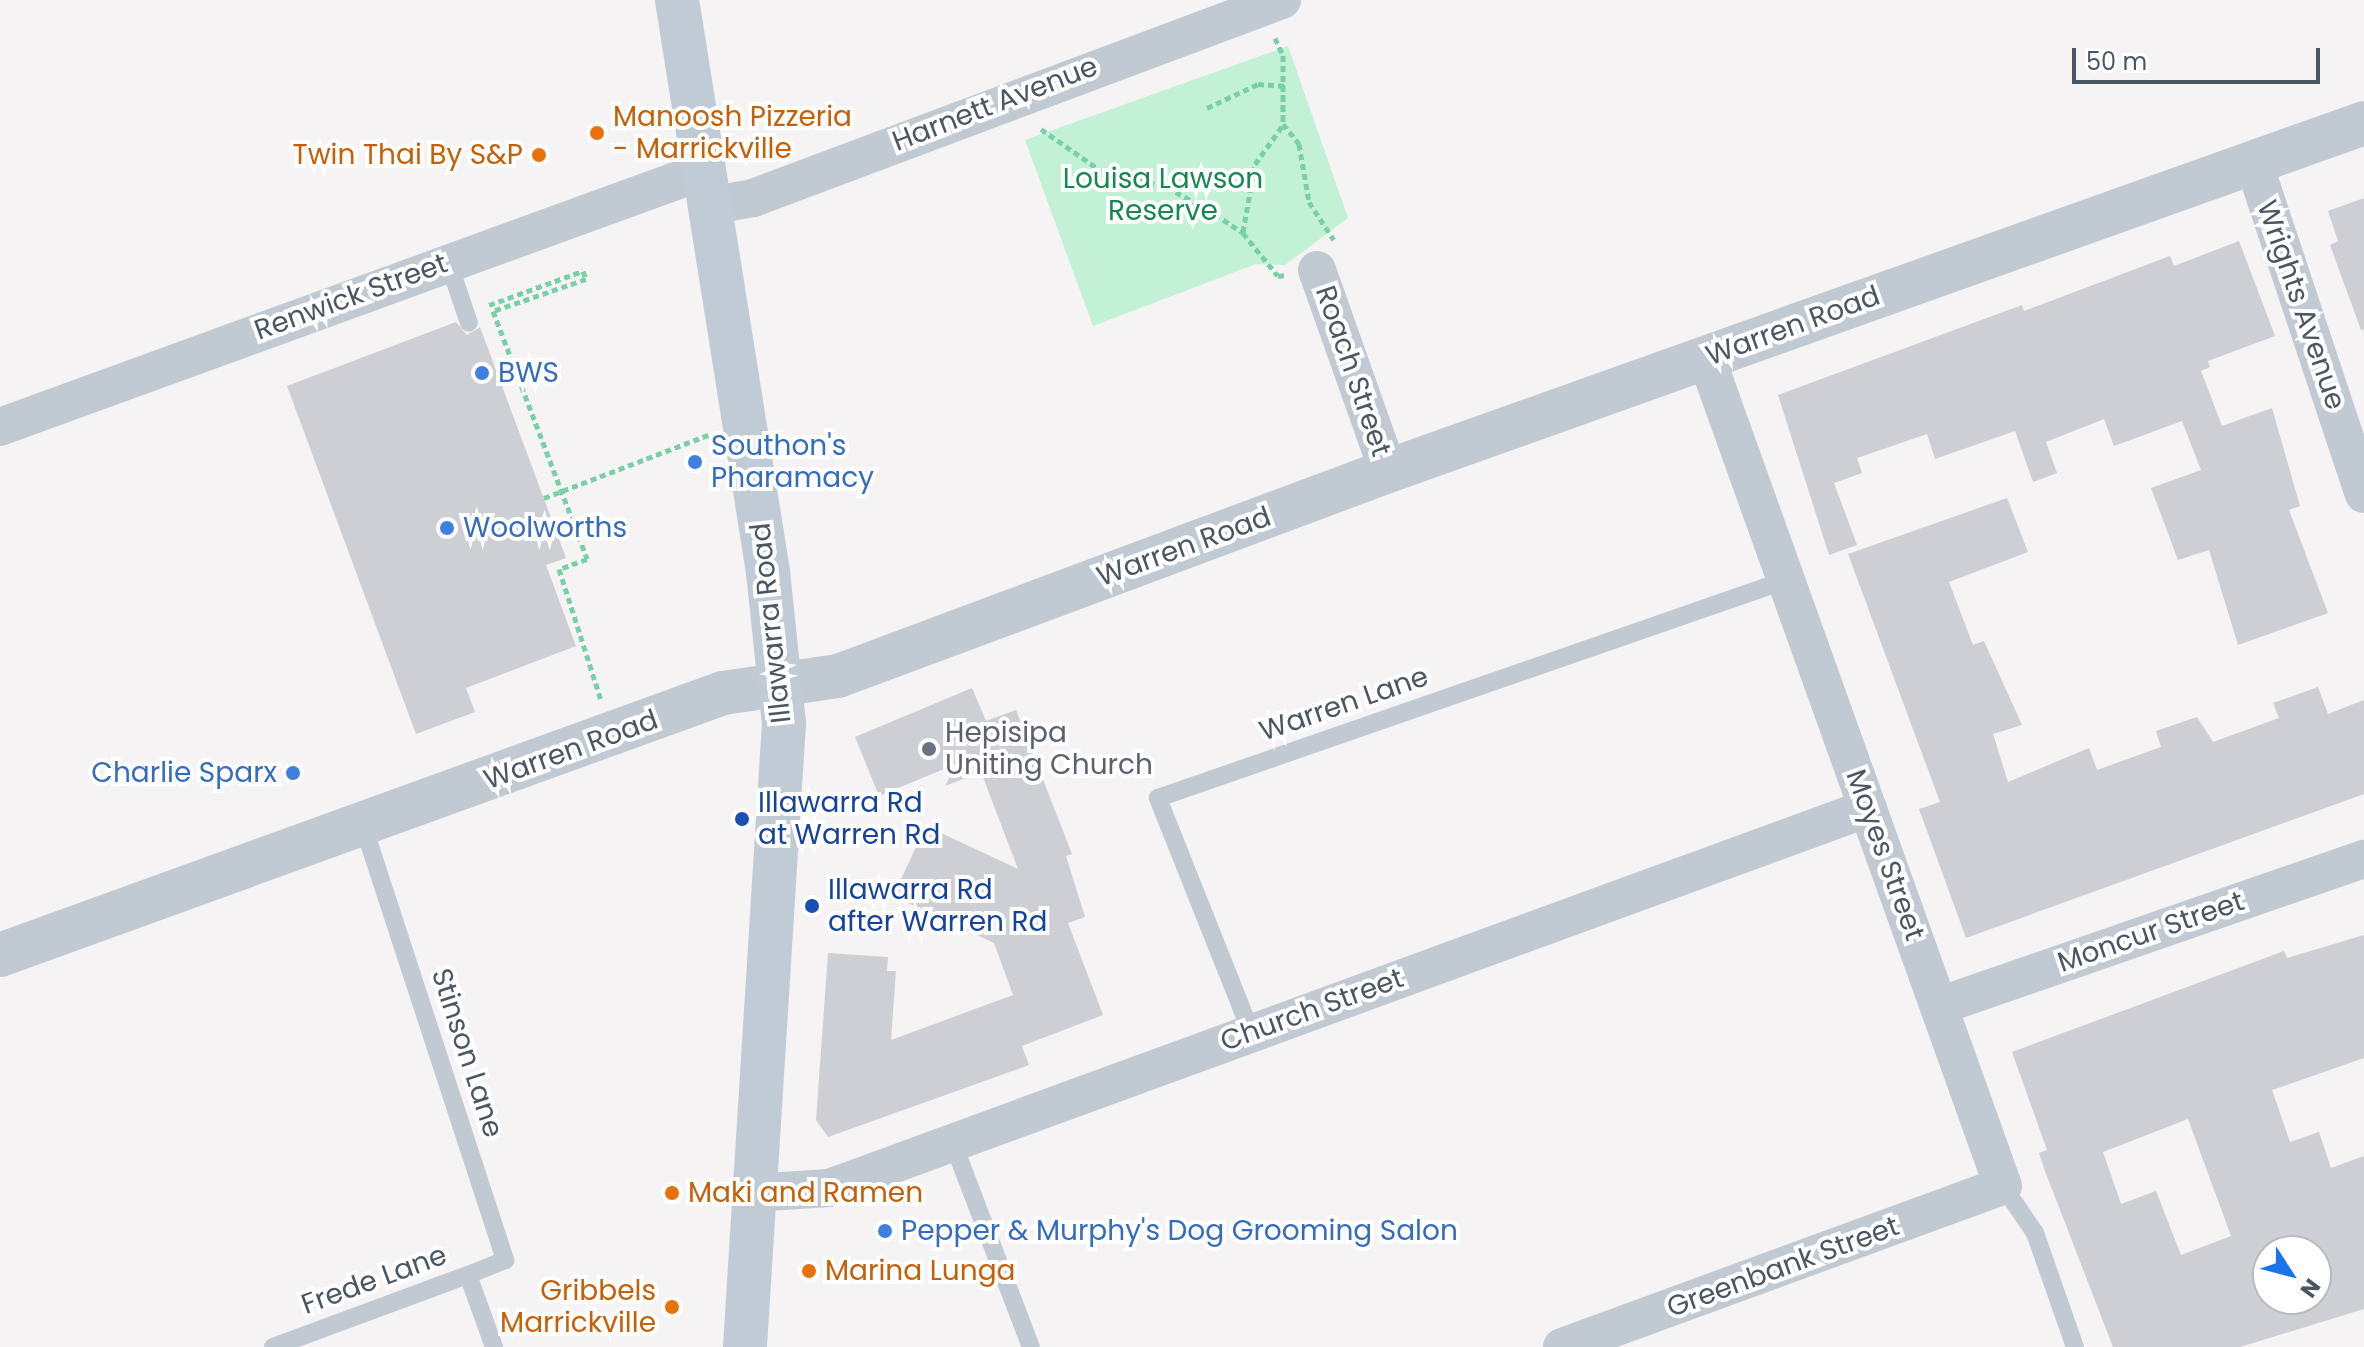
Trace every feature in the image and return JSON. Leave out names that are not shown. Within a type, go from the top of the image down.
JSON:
[{"type":"main road","name":"Illawarra Road","points":[[677,0],[782,684],[772,977],[753,1193],[745,1347]]},
{"type":"street","name":"Harnett Avenue","points":[[705,188],[753,198],[1008,98],[1272,4]]},
{"type":"street","name":"Warren Road","points":[[0,955],[740,688],[838,676],[1388,471],[2364,123]]},
{"type":"street","name":"Wrights Avenue","points":[[2253,161],[2354,433],[2364,494]]},
{"type":"street","name":"Renwick Street","points":[[0,427],[457,257],[705,188]]},
{"type":"street","name":"Roach Street","points":[[1317,270],[1388,471]]},
{"type":"street","name":"Moyes Street","points":[[1706,357],[2003,1186]]},
{"type":"street","name":"Church Street","points":[[753,1193],[829,1188],[1868,808]]},
{"type":"street","name":"Moncur Street","points":[[1939,1006],[2364,859]]},
{"type":"street","name":"Greenbank Street","points":[[1562,1347],[2003,1186]]},
{"type":"lane","points":[[457,257],[469,323]]},
{"type":"lane","name":"Warren Lane","points":[[1251,1032],[1158,798],[1786,580]]},
{"type":"lane","name":"Stinson Lane","points":[[363,825],[505,1260],[468,1275]]},
{"type":"lane","points":[[953,1143],[1031,1347]]},
{"type":"lane","name":"Moyes Street","points":[[2003,1186],[2035,1233],[2075,1347]]},
{"type":"lane","name":"Frede Lane","points":[[273,1347],[468,1275],[494,1347]]},
{"type":"path","points":[[1243,233],[1242,212],[1255,164],[1283,124],[1283,55],[1272,4]]},
{"type":"path","points":[[1207,108],[1258,84],[1285,86]]},
{"type":"path","points":[[1008,98],[1052,139],[1100,170],[1167,187],[1243,233],[1278,276],[1317,270],[1337,236],[1309,202],[1299,144],[1283,124]]},
{"type":"path","points":[[457,257],[485,307],[583,271],[586,279],[493,311],[587,559],[559,569],[612,735]]},
{"type":"path","points":[[544,498],[717,431]]},
{"type":"green space","name":"Louisa Lawson Reserve","points":[[1288,46],[1348,218],[1285,265],[1256,264],[1093,326],[1025,140]]},
{"type":"building","points":[[2364,198],[2364,329],[2361,330],[2330,245],[2338,241],[2328,211]]},
{"type":"building","points":[[2239,241],[2275,336],[2208,361],[2210,367],[2201,371],[2222,426],[2272,408],[2300,506],[2289,510],[2328,613],[2238,645],[2209,550],[2178,560],[2151,488],[2201,470],[2182,421],[2114,446],[2104,419],[2046,442],[2057,473],[2033,482],[2015,431],[1935,459],[1927,434],[1857,458],[1862,473],[1834,483],[1857,545],[1829,555],[1778,395],[2022,305],[2024,311],[2170,256],[2174,266]]},
{"type":"building","name":"Woolworths","points":[[456,322],[467,335],[480,327],[566,558],[546,565],[576,646],[466,688],[475,712],[416,734],[287,386]]},
{"type":"building","points":[[2007,498],[2028,552],[1949,582],[1973,645],[1984,641],[2022,725],[1993,734],[2008,782],[2089,748],[2097,770],[2161,747],[2156,731],[2197,717],[2213,742],[2279,718],[2273,703],[2318,687],[2328,714],[2364,700],[2364,794],[1966,938],[1919,809],[1940,802],[1848,554]]},
{"type":"building","points":[[972,688],[986,721],[1016,710],[1072,854],[1066,856],[1085,917],[1068,923],[1103,1015],[1022,1046],[1029,1065],[828,1137],[816,1120],[828,953],[888,957],[887,971],[896,971],[891,1040],[1013,995],[994,943],[893,896],[926,826],[1018,869],[981,772],[945,786],[956,764],[879,796],[855,737]]},
{"type":"building","points":[[2364,935],[2364,1058],[2272,1090],[2290,1142],[2319,1132],[2331,1168],[2364,1156],[2364,1309],[2240,1347],[2113,1347],[2045,1171],[2039,1153],[2047,1150],[2012,1052],[2284,951],[2287,958]],"holes":[[[2188,1119],[2231,1236],[2181,1255],[2156,1191],[2121,1204],[2103,1152]]]},
{"type":"place","name":"Manoosh Pizzeria - Marrickville","points":[[597,133]]},
{"type":"place","name":"Twin Thai By S&P","points":[[539,155]]},
{"type":"place","name":"BWS","points":[[482,373]]},
{"type":"place","name":"Southon's Pharamacy","points":[[695,462]]},
{"type":"place","name":"Woolworths","points":[[447,528]]},
{"type":"place","name":"Hepisipa Uniting Church","points":[[929,749]]},
{"type":"place","name":"Charlie Sparx","points":[[293,773]]},
{"type":"place","name":"Illawarra Rd at Warren Rd","points":[[742,819]]},
{"type":"place","name":"Illawarra Rd after Warren Rd","points":[[812,906]]},
{"type":"place","name":"Maki and Ramen","points":[[672,1193]]},
{"type":"place","name":"Pepper & Murphy's Dog Grooming Salon","points":[[885,1231]]},
{"type":"place","name":"Marina Lunga","points":[[809,1271]]},
{"type":"place","name":"Gribbels Marrickville","points":[[672,1307]]}]
